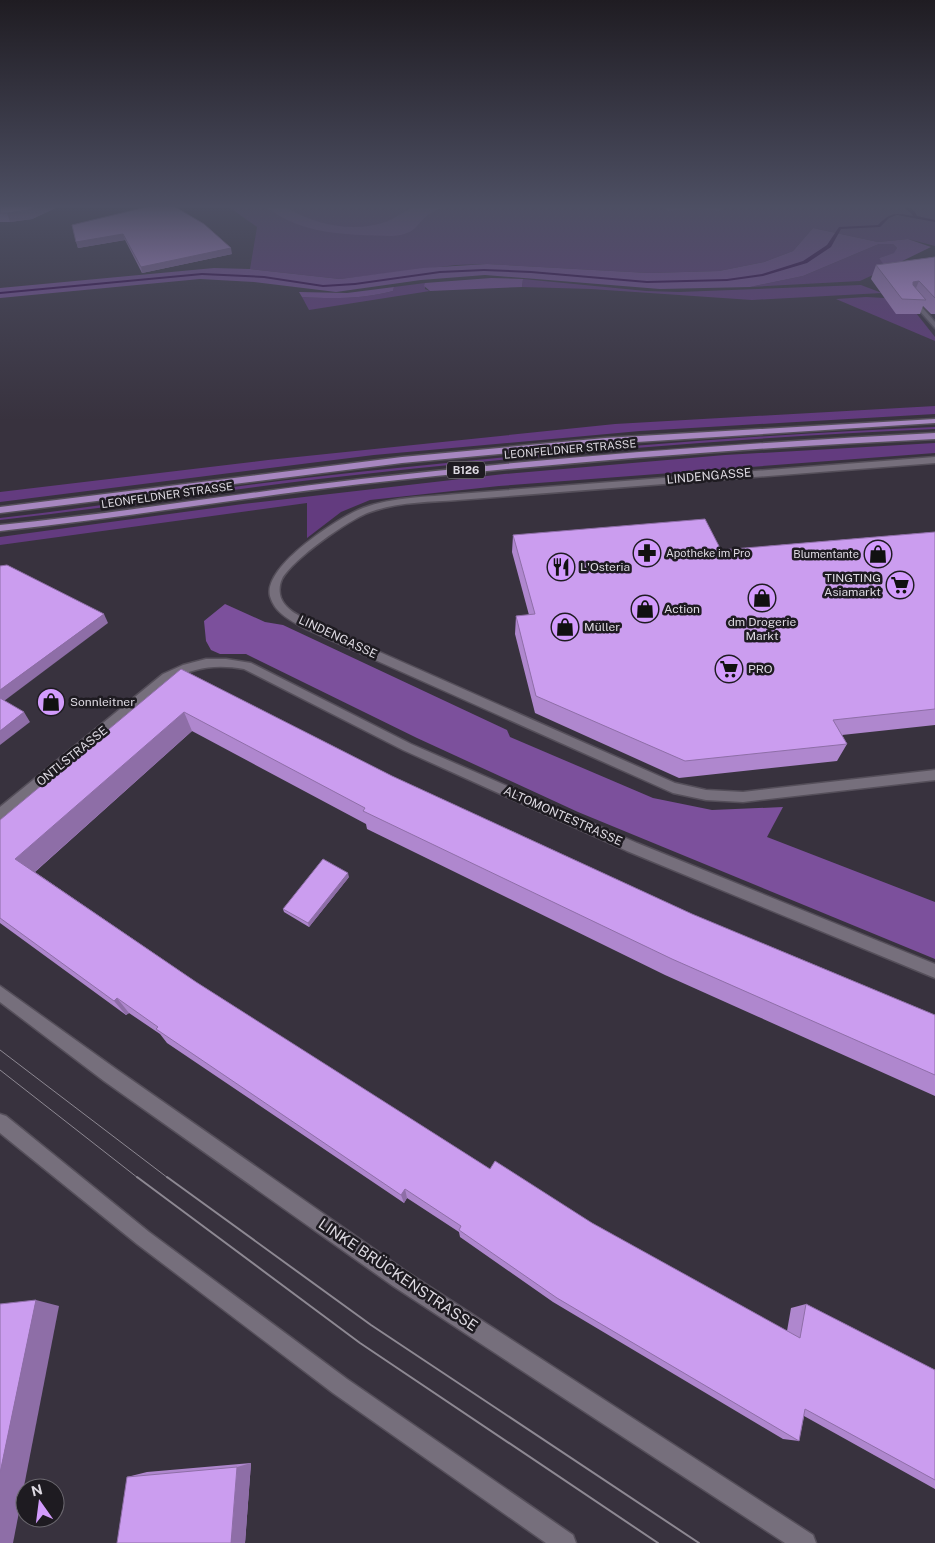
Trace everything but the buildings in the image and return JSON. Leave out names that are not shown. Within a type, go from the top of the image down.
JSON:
[{"type":"main road","name":"LEONFELDNER STRASSE","points":[[0,510],[412,459],[605,441],[935,421]]},
{"type":"main road","name":"LEONFELDNER STRASSE","points":[[0,528],[281,491],[534,464],[779,444],[935,436]]},
{"type":"street","points":[[910,298],[935,326]]},
{"type":"street","name":"LINDENGASSE","points":[[935,460],[467,496],[383,506],[355,514],[341,522],[284,568],[274,589],[276,600],[284,611],[310,626],[673,788],[706,795],[744,797],[935,775]]},
{"type":"street","name":"ALTOMONTESTRASSE","points":[[194,664],[224,662],[247,666],[407,747],[632,847],[935,971]]},
{"type":"street","name":"ONTLSTRASSE","points":[[0,815],[167,678],[194,664]]},
{"type":"street","name":"LINKE BRÜCKENSTRASSE","points":[[0,993],[110,1075],[400,1279],[805,1543]]},
{"type":"street","points":[[0,1122],[142,1238],[340,1386],[565,1543]]},
{"type":"shaded area","points":[[118,277],[322,277],[340,279],[355,277],[459,277],[421,280],[336,292],[254,282],[200,279],[0,298],[0,288]]},
{"type":"shaded area","points":[[322,277],[357,277],[340,279]]},
{"type":"shaded area","points":[[510,277],[798,277],[750,287],[660,289]]},
{"type":"shaded area","points":[[798,277],[869,277],[860,281],[750,287]]},
{"type":"shaded area","points":[[491,278],[523,279],[522,287],[430,291],[424,286],[425,283]]},
{"type":"shaded area","points":[[523,279],[646,291],[679,292],[861,285],[882,293],[752,300],[591,289],[522,287]]},
{"type":"shaded area","points":[[425,283],[425,289],[430,291],[309,310],[302,297],[360,297],[393,291],[394,287]]},
{"type":"shaded area","points":[[394,287],[393,291],[382,294],[348,298],[302,297],[299,292],[347,293]]},
{"type":"shaded area","points":[[866,297],[905,299],[935,337],[935,341],[836,299]]},
{"type":"shaded area","points":[[935,406],[935,414],[640,431],[374,455],[0,502],[0,492],[268,460],[615,424]]},
{"type":"shaded area","points":[[935,427],[935,429],[703,443],[472,463],[319,479],[0,520],[0,518],[275,482],[469,461],[779,435]]},
{"type":"shaded area","points":[[935,443],[935,453],[499,486],[370,500],[341,512],[307,538],[307,503],[0,545],[0,537],[243,504],[504,474],[725,455]]},
{"type":"shaded area","points":[[225,604],[265,622],[283,625],[507,730],[510,737],[653,798],[712,810],[783,807],[767,837],[935,902],[935,959],[578,812],[417,738],[246,654],[220,654],[211,650],[206,641],[204,621]]},
{"type":"waterway","points":[[0,293],[170,277]]},
{"type":"waterway","points":[[264,277],[323,286],[355,284],[405,277]]},
{"type":"waterway","points":[[589,277],[647,282],[727,280],[749,277]]},
{"type":"tram line","points":[[0,1050],[168,1178]]},
{"type":"tram line","points":[[0,1070],[138,1178]]},
{"type":"tram line","points":[[137,1177],[360,1343],[658,1543]]},
{"type":"tram line","points":[[167,1177],[371,1325],[699,1543]]},
{"type":"place","name":"Apotheke im Pro","points":[[647,553]]},
{"type":"place","name":"Blumentante","points":[[878,554]]},
{"type":"place","name":"L'Osteria","points":[[561,567]]},
{"type":"place","name":"TINGTING Asiamarkt","points":[[900,585]]},
{"type":"place","name":"dm Drogerie Markt","points":[[762,598]]},
{"type":"place","name":"Action","points":[[645,609]]},
{"type":"place","name":"Müller","points":[[565,627]]},
{"type":"place","name":"PRO","points":[[729,669]]},
{"type":"place","name":"Sonnleitner","points":[[51,702]]}]
